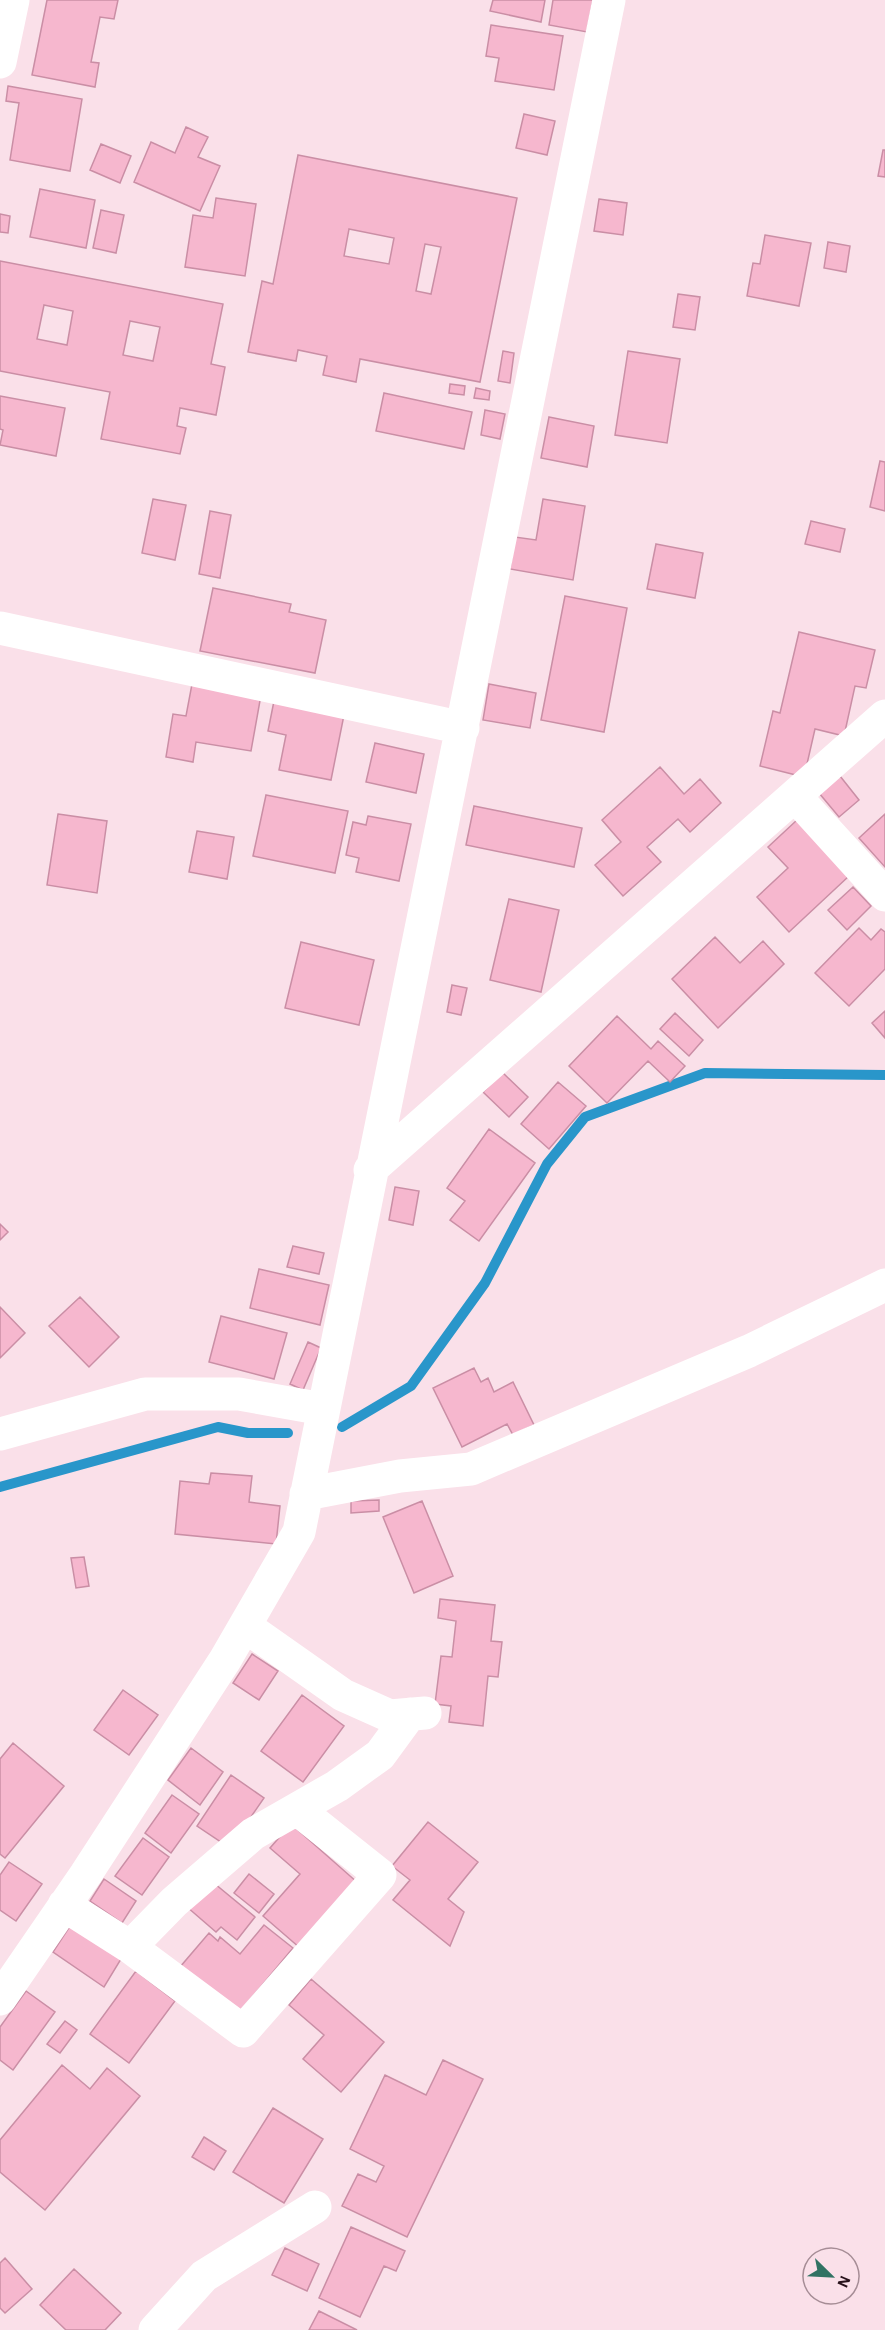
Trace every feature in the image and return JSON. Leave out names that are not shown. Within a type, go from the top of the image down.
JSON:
[{"type":"street","points":[[0,62],[13,0]]},
{"type":"street","points":[[0,1999],[225,1660],[299,1532],[370,1170],[463,728],[609,0]]},
{"type":"street","points":[[0,628],[463,728]]},
{"type":"street","points":[[370,1170],[885,716]]},
{"type":"street","points":[[795,796],[885,895]]},
{"type":"street","points":[[306,1494],[400,1476],[471,1469],[749,1351],[885,1285]]},
{"type":"street","points":[[0,1434],[145,1394],[239,1394],[323,1409]]},
{"type":"street","points":[[130,1947],[174,1902],[253,1834],[338,1786],[380,1755],[418,1713],[390,1716],[343,1695],[245,1626]]},
{"type":"street","points":[[64,1905],[130,1947],[243,2031],[380,1875],[297,1809]]},
{"type":"street","points":[[155,2330],[204,2276],[315,2207]]},
{"type":"building","points":[[47,0],[118,0],[114,19],[100,17],[91,62],[99,63],[95,87],[32,75]]},
{"type":"building","points":[[493,0],[545,0],[541,22],[490,11]]},
{"type":"building","points":[[553,0],[593,0],[587,32],[549,25]]},
{"type":"building","points":[[491,25],[563,36],[554,90],[495,81],[499,58],[486,56]]},
{"type":"building","points":[[8,86],[82,99],[70,171],[10,160],[19,103],[6,101]]},
{"type":"building","points":[[524,114],[555,121],[547,155],[516,148]]},
{"type":"building","points":[[186,127],[208,137],[198,157],[220,166],[200,211],[134,182],[151,142],[175,153]]},
{"type":"building","points":[[101,144],[131,156],[120,183],[90,170]]},
{"type":"building","points":[[883,150],[885,150],[885,177],[878,176]]},
{"type":"building","points":[[298,155],[517,198],[480,382],[360,359],[356,382],[323,375],[327,356],[298,350],[296,361],[248,352],[262,281],[273,284]],"holes":[[[349,229],[394,238],[389,264],[344,256]],[[425,244],[441,247],[431,294],[416,291]]]},
{"type":"building","points":[[40,189],[95,200],[86,248],[30,237]]},
{"type":"building","points":[[216,198],[256,204],[245,276],[185,267],[193,215],[213,218]]},
{"type":"building","points":[[599,199],[627,203],[623,235],[594,231]]},
{"type":"building","points":[[101,210],[124,215],[116,253],[93,248]]},
{"type":"building","points":[[0,214],[10,216],[8,233],[0,232]]},
{"type":"building","points":[[765,235],[811,243],[799,306],[747,296],[753,263],[760,264]]},
{"type":"building","points":[[828,242],[850,246],[846,272],[824,268]]},
{"type":"building","points":[[0,261],[223,304],[211,364],[225,367],[216,415],[180,408],[177,426],[186,428],[180,454],[101,439],[110,392],[0,371]],"holes":[[[44,305],[73,311],[67,345],[37,339]],[[130,321],[160,327],[153,361],[123,355]]]},
{"type":"building","points":[[678,294],[700,297],[695,330],[673,327]]},
{"type":"building","points":[[503,351],[514,353],[510,383],[498,381]]},
{"type":"building","points":[[628,351],[680,359],[667,443],[615,435]]},
{"type":"building","points":[[450,384],[465,386],[464,395],[449,393]]},
{"type":"building","points":[[476,388],[490,391],[489,400],[474,398]]},
{"type":"building","points":[[384,393],[472,412],[464,449],[376,431]]},
{"type":"building","points":[[0,396],[65,408],[56,456],[0,445],[3,430],[0,429]]},
{"type":"building","points":[[485,410],[505,414],[500,439],[481,435]]},
{"type":"building","points":[[549,417],[594,426],[587,467],[541,458]]},
{"type":"building","points":[[880,461],[885,462],[885,511],[870,507]]},
{"type":"building","points":[[153,499],[186,505],[175,560],[142,553]]},
{"type":"building","points":[[543,499],[585,506],[573,580],[510,569],[515,537],[536,540]]},
{"type":"building","points":[[210,511],[231,515],[220,578],[199,574]]},
{"type":"building","points":[[811,521],[845,529],[840,552],[805,544]]},
{"type":"building","points":[[656,544],[703,553],[695,598],[647,589]]},
{"type":"building","points":[[213,588],[291,604],[289,612],[326,620],[315,673],[200,651]]},
{"type":"building","points":[[565,596],[627,608],[604,732],[541,720]]},
{"type":"building","points":[[799,632],[875,650],[866,688],[855,686],[844,736],[815,729],[804,777],[760,766],[773,711],[780,713]]},
{"type":"building","points":[[192,684],[261,695],[251,751],[196,742],[193,762],[166,757],[173,714],[186,716]]},
{"type":"building","points":[[489,684],[536,693],[530,728],[483,720]]},
{"type":"building","points":[[274,701],[344,715],[331,780],[279,770],[286,735],[268,731]]},
{"type":"building","points":[[375,743],[424,754],[416,793],[366,782]]},
{"type":"building","points":[[660,767],[684,794],[700,779],[721,803],[690,832],[678,819],[647,847],[661,862],[623,896],[595,865],[621,842],[602,820]]},
{"type":"building","points":[[840,776],[859,800],[839,817],[819,793]]},
{"type":"building","points":[[266,795],[348,811],[335,873],[253,856]]},
{"type":"building","points":[[474,806],[582,828],[574,867],[466,845]]},
{"type":"building","points":[[58,814],[107,821],[97,893],[47,885]]},
{"type":"building","points":[[885,814],[885,867],[859,838]]},
{"type":"building","points":[[368,816],[411,824],[399,881],[356,872],[359,858],[346,855],[353,822],[366,825]]},
{"type":"building","points":[[797,820],[849,876],[789,932],[757,897],[788,868],[768,847]]},
{"type":"building","points":[[197,831],[234,837],[227,879],[189,872]]},
{"type":"building","points":[[853,887],[871,906],[847,930],[828,910]]},
{"type":"building","points":[[509,899],[559,910],[541,992],[490,980]]},
{"type":"building","points":[[859,928],[871,940],[881,929],[885,932],[885,969],[849,1006],[815,973]]},
{"type":"building","points":[[715,937],[740,963],[763,941],[784,964],[718,1028],[672,979]]},
{"type":"building","points":[[301,942],[374,960],[359,1025],[285,1008]]},
{"type":"building","points":[[452,985],[467,988],[461,1015],[447,1012]]},
{"type":"building","points":[[885,1011],[885,1038],[872,1023]]},
{"type":"building","points":[[675,1013],[703,1040],[689,1056],[660,1029]]},
{"type":"building","points":[[617,1016],[651,1049],[658,1041],[685,1066],[670,1082],[648,1061],[607,1103],[569,1066]]},
{"type":"building","points":[[502,1072],[528,1097],[509,1117],[483,1092]]},
{"type":"building","points":[[558,1082],[586,1106],[549,1149],[521,1124]]},
{"type":"building","points":[[489,1129],[535,1163],[479,1241],[450,1220],[465,1201],[447,1188]]},
{"type":"building","points":[[395,1187],[419,1191],[413,1225],[389,1220]]},
{"type":"building","points":[[0,1224],[8,1232],[0,1240]]},
{"type":"building","points":[[293,1246],[324,1253],[319,1274],[287,1267]]},
{"type":"building","points":[[259,1269],[329,1285],[320,1325],[250,1308]]},
{"type":"building","points":[[80,1297],[119,1337],[89,1367],[49,1326]]},
{"type":"building","points":[[0,1307],[25,1333],[0,1358]]},
{"type":"building","points":[[221,1316],[287,1333],[274,1379],[209,1362]]},
{"type":"building","points":[[308,1342],[321,1348],[303,1390],[290,1384]]},
{"type":"building","points":[[474,1368],[481,1382],[488,1378],[494,1392],[513,1382],[534,1425],[513,1435],[507,1424],[462,1447],[433,1388]]},
{"type":"building","points":[[211,1473],[252,1476],[249,1502],[280,1506],[276,1544],[175,1534],[180,1481],[209,1484]]},
{"type":"building","points":[[379,1500],[379,1511],[351,1513],[351,1501]]},
{"type":"building","points":[[422,1501],[453,1576],[414,1593],[383,1517]]},
{"type":"building","points":[[84,1557],[89,1586],[76,1588],[71,1558]]},
{"type":"building","points":[[440,1599],[495,1605],[491,1641],[502,1642],[498,1677],[488,1676],[483,1726],[449,1722],[451,1706],[435,1704],[441,1656],[452,1657],[456,1621],[438,1618]]},
{"type":"building","points":[[252,1654],[278,1671],[259,1700],[233,1683]]},
{"type":"building","points":[[123,1690],[158,1715],[129,1755],[94,1730]]},
{"type":"building","points":[[302,1695],[344,1726],[303,1782],[261,1751]]},
{"type":"building","points":[[13,1743],[64,1786],[5,1858],[0,1854],[0,1759]]},
{"type":"building","points":[[191,1748],[223,1772],[200,1805],[168,1780]]},
{"type":"building","points":[[231,1775],[264,1798],[246,1824],[221,1842],[197,1826]]},
{"type":"building","points":[[172,1795],[199,1814],[171,1853],[145,1833]]},
{"type":"building","points":[[428,1822],[478,1862],[448,1899],[464,1912],[450,1946],[393,1900],[410,1880],[392,1866]]},
{"type":"building","points":[[291,1824],[358,1883],[300,1948],[263,1916],[300,1874],[270,1848]]},
{"type":"building","points":[[143,1838],[169,1857],[142,1895],[115,1876]]},
{"type":"building","points":[[9,1862],[42,1884],[16,1921],[0,1910],[0,1875]]},
{"type":"building","points":[[249,1874],[274,1894],[259,1913],[234,1893]]},
{"type":"building","points":[[104,1879],[136,1901],[122,1923],[90,1901]]},
{"type":"building","points":[[209,1879],[255,1917],[237,1940],[221,1927],[216,1932],[187,1907]]},
{"type":"building","points":[[264,1925],[293,1948],[238,2014],[180,1967],[209,1933],[218,1941],[220,1937],[240,1954]]},
{"type":"building","points":[[70,1926],[121,1959],[104,1987],[53,1952]]},
{"type":"building","points":[[136,1971],[175,2001],[129,2063],[90,2034]]},
{"type":"building","points":[[311,1979],[384,2042],[341,2092],[303,2059],[324,2035],[289,2005]]},
{"type":"building","points":[[26,1991],[55,2012],[13,2070],[0,2060],[0,2027]]},
{"type":"building","points":[[65,2021],[77,2030],[60,2053],[47,2044]]},
{"type":"building","points":[[443,2060],[483,2079],[407,2237],[342,2206],[358,2174],[376,2182],[384,2166],[350,2149],[385,2075],[426,2095]]},
{"type":"building","points":[[62,2065],[90,2089],[107,2068],[140,2096],[45,2210],[0,2172],[0,2140]]},
{"type":"building","points":[[273,2108],[323,2139],[284,2203],[233,2172]]},
{"type":"building","points":[[204,2137],[226,2151],[214,2170],[192,2157]]},
{"type":"building","points":[[351,2227],[405,2251],[396,2271],[384,2266],[360,2317],[319,2298]]},
{"type":"building","points":[[285,2248],[319,2264],[307,2291],[272,2275]]},
{"type":"building","points":[[5,2258],[32,2289],[5,2313],[0,2308],[0,2263]]},
{"type":"building","points":[[74,2269],[121,2313],[105,2330],[66,2330],[40,2305]]},
{"type":"building","points":[[319,2311],[357,2330],[309,2330]]},
{"type":"waterway","points":[[342,1427],[411,1386],[485,1283],[547,1164],[585,1117],[705,1073],[885,1075]]},
{"type":"waterway","points":[[0,1487],[218,1427],[248,1433],[288,1433]]}]
